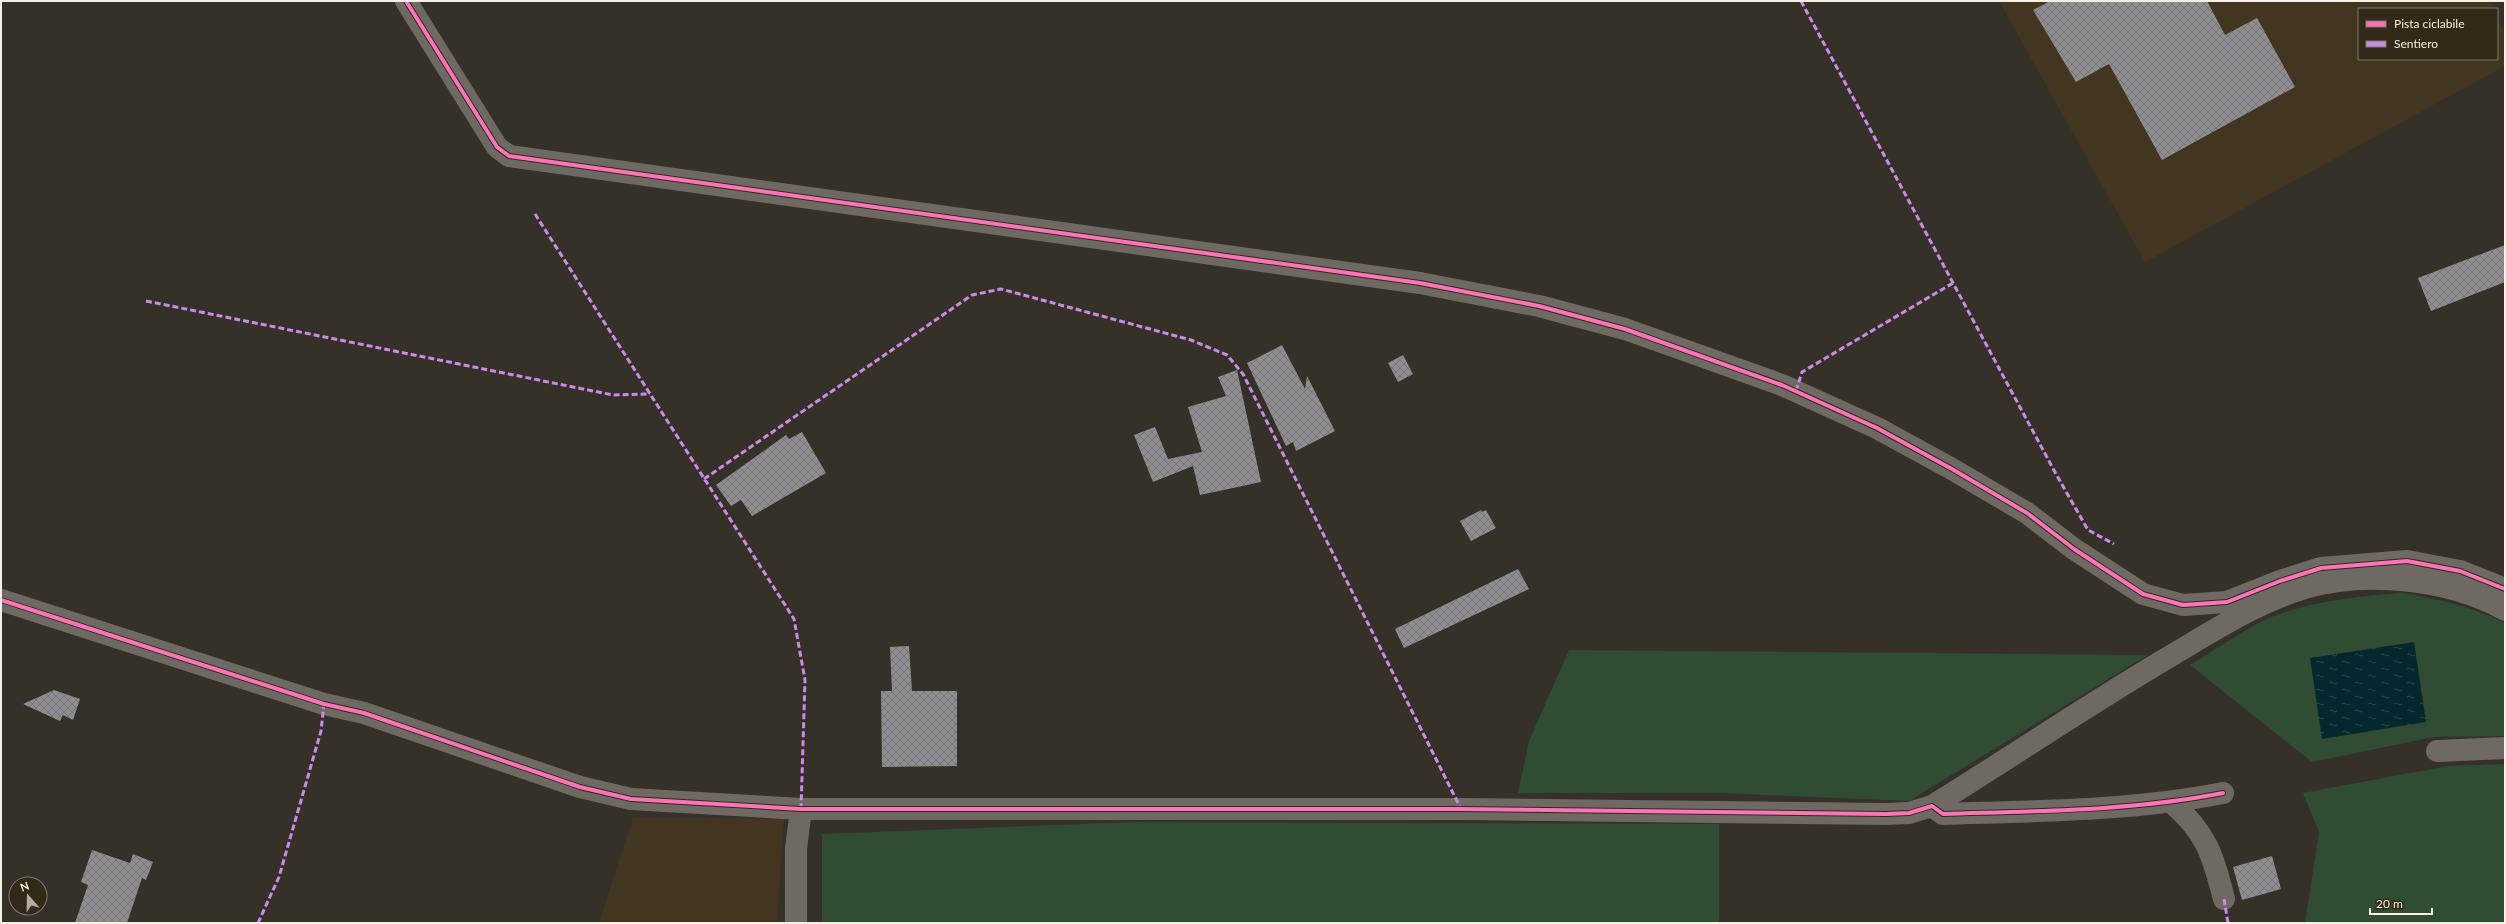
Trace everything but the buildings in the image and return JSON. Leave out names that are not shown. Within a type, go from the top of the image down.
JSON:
[{"type":"street","points":[[406,1],[497,147],[509,156],[1420,283],[1539,306],[1624,330],[1782,384],[1877,428],[1952,469],[2027,513],[2080,553],[2143,594],[2183,605],[2227,602],[2280,581],[2321,568],[2407,561],[2460,571],[2505,589]]},
{"type":"street","points":[[1,600],[324,704],[364,713],[580,787],[631,799],[801,809],[1460,809],[1886,814],[1909,813],[1932,806],[2150,668],[2272,599],[2307,588],[2341,581],[2385,579],[2431,585],[2464,594],[2505,610]]},
{"type":"street","points":[[2437,751],[2505,748]]},
{"type":"street","points":[[1932,806],[1944,814],[2088,810],[2172,803],[2223,793]]},
{"type":"street","points":[[2172,803],[2188,817],[2201,832],[2216,867],[2224,899]]},
{"type":"street","points":[[796,923],[796,849],[801,809]]},
{"type":"shaded area","points":[[1999,1],[2491,1],[2494,8],[2358,8],[2358,60],[2498,60],[2498,19],[2505,37],[2505,66],[2145,262]]},
{"type":"shaded area","points":[[633,817],[784,819],[777,923],[599,923]]},
{"type":"green space","points":[[2402,593],[2455,604],[2480,612],[2505,623],[2505,736],[2434,737],[2312,762],[2190,665],[2261,622],[2293,609],[2349,598]]},
{"type":"green space","points":[[1569,650],[2148,655],[1909,801],[1718,793],[1518,793],[1529,741]]},
{"type":"green space","points":[[2505,764],[2505,923],[2305,923],[2319,832],[2303,793],[2448,766]]},
{"type":"green space","points":[[1136,822],[1719,824],[1719,923],[822,923],[822,834]]},
{"type":"water","points":[[2414,642],[2426,722],[2322,739],[2310,658]]},
{"type":"marked path","points":[[1801,1],[2056,474],[2088,530],[2114,544]]},
{"type":"marked path","points":[[535,214],[794,619],[805,680],[801,809]]},
{"type":"marked path","points":[[1796,391],[1802,372],[1953,283]]},
{"type":"marked path","points":[[704,479],[972,295],[1001,289],[1191,340],[1227,355],[1243,374],[1461,809]]},
{"type":"marked path","points":[[146,301],[613,395],[650,394]]},
{"type":"marked path","points":[[258,923],[279,877],[321,731],[324,704]]},
{"type":"marked path","points":[[2224,899],[2228,923]]},
{"type":"cycle path","points":[[406,1],[497,147],[509,156],[1420,283],[1539,306],[1625,329],[1782,385],[1877,428],[1952,469],[2027,513],[2074,549],[2143,594],[2183,605],[2227,602],[2280,581],[2321,568],[2407,561],[2460,571],[2505,589]]},
{"type":"cycle path","points":[[1,600],[324,704],[364,713],[580,787],[631,799],[801,809],[1461,809],[1886,814],[1909,813],[1932,806],[1943,814],[2049,811],[2119,807],[2188,799],[2223,793]]}]
